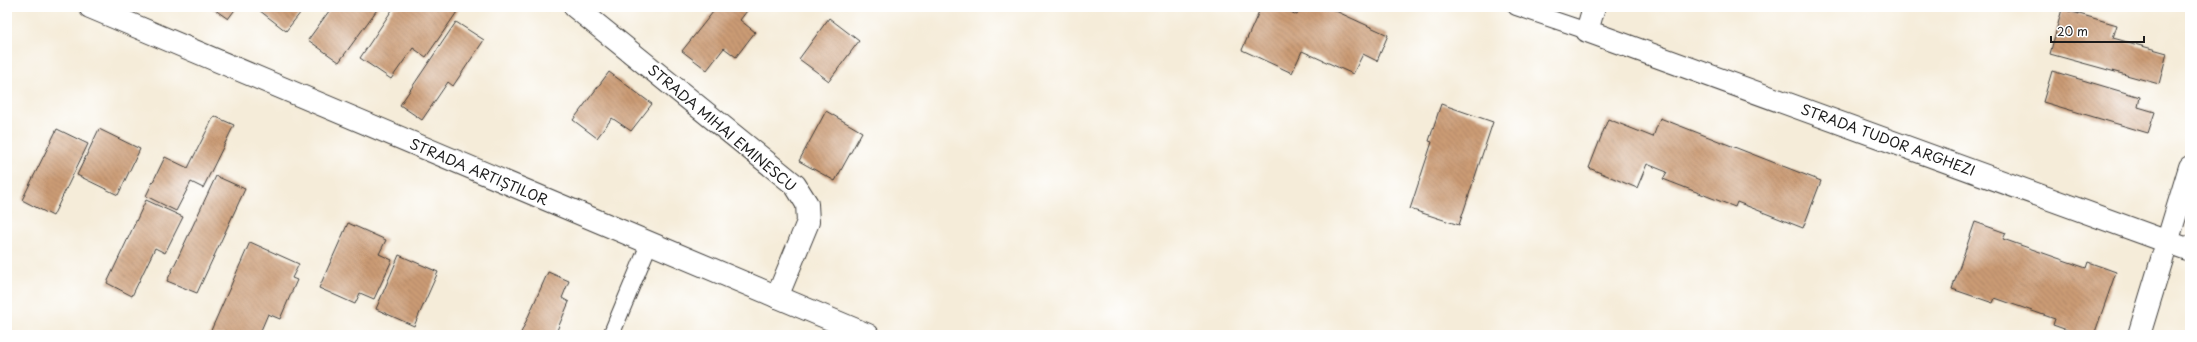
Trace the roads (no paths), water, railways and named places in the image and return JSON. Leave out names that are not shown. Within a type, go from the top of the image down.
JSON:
[{"type":"street","name":"STRADA ARTIȘTILOR","points":[[90,7],[649,244],[868,335]]},
{"type":"street","name":"STRADA MIHAI EMINESCU","points":[[575,7],[795,185],[807,204],[808,222],[777,297]]},
{"type":"street","points":[[1586,31],[1594,7]]},
{"type":"street","name":"STRADA TUDOR ARGHEZI","points":[[1586,31],[2190,250]]},
{"type":"street","points":[[2139,335],[2190,166]]},
{"type":"lane","points":[[1516,7],[1586,31]]},
{"type":"lane","points":[[611,335],[649,244]]}]
